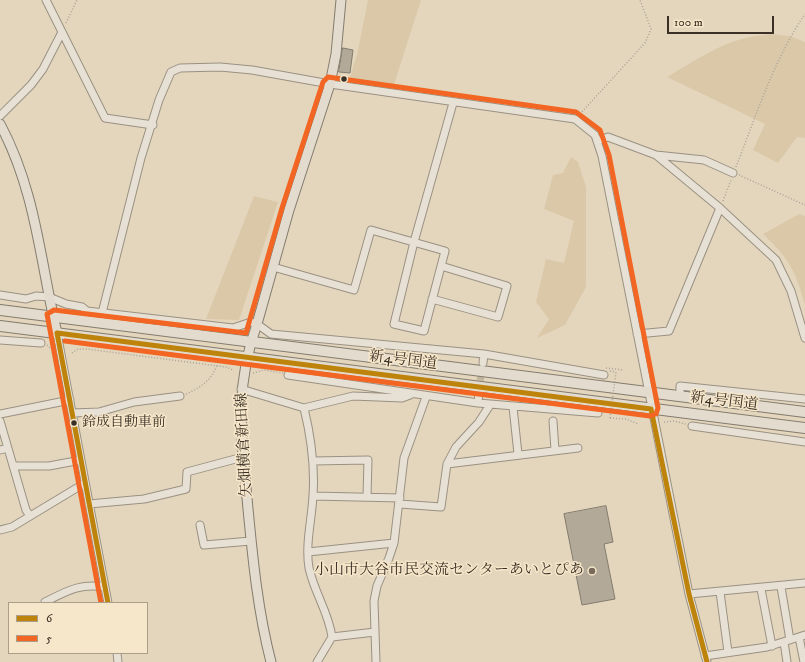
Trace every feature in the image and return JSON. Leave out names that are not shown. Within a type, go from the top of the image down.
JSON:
[{"type":"highway","name":"新4号国道","points":[[0,310],[805,412]]},
{"type":"highway","name":"新4号国道","points":[[0,326],[805,428]]},
{"type":"main road","name":"矢畑横倉新田線","points":[[271,662],[262,628],[251,541],[243,457],[240,411],[241,389],[250,341],[257,324],[289,210],[330,84],[336,54],[341,0]]},
{"type":"main road","points":[[0,124],[12,146],[29,195],[56,333]]},
{"type":"street","points":[[46,0],[104,118],[153,125]]},
{"type":"street","points":[[0,116],[31,84],[43,69],[62,32]]},
{"type":"street","points":[[102,313],[141,158],[153,125],[159,100],[171,72],[180,68],[220,67],[252,70],[330,84],[575,119],[595,135],[602,156],[651,409],[689,594],[706,659],[728,652],[772,646],[802,636],[804,662]]},
{"type":"street","points":[[273,267],[354,290],[371,230],[414,242],[445,251],[424,331],[394,324],[414,242],[454,102]]},
{"type":"street","points":[[597,141],[608,137],[656,155],[704,160],[733,173]]},
{"type":"street","points":[[656,155],[720,208],[776,260],[791,291],[805,338]]},
{"type":"street","points":[[637,334],[669,331],[720,208]]},
{"type":"street","points":[[432,299],[498,317],[507,286],[441,266]]},
{"type":"street","points":[[0,295],[26,299],[36,296],[49,297],[66,304],[82,307],[87,311],[233,328],[251,322],[257,324],[271,334],[484,354],[604,375]]},
{"type":"street","points":[[56,333],[108,602]]},
{"type":"street","points":[[0,340],[41,343]]},
{"type":"street","points":[[483,363],[484,354]]},
{"type":"street","points":[[288,376],[478,404],[598,413]]},
{"type":"street","points":[[680,396],[680,386],[805,400]]},
{"type":"street","points":[[241,389],[304,408],[348,397],[402,398],[412,394]]},
{"type":"street","points":[[478,404],[479,393]]},
{"type":"street","points":[[72,413],[99,412],[134,402],[180,396]]},
{"type":"street","points":[[376,662],[374,601],[377,586],[394,543],[404,458],[426,397]]},
{"type":"street","points":[[0,414],[70,400]]},
{"type":"street","points":[[313,496],[367,497],[441,507],[447,464],[456,447],[479,422],[490,405]]},
{"type":"street","points":[[513,407],[518,454]]},
{"type":"street","points":[[304,408],[314,461],[313,496],[308,532],[309,567],[316,591],[331,628],[332,637],[317,662]]},
{"type":"street","points":[[0,421],[26,510],[30,516]]},
{"type":"street","points":[[553,422],[555,450]]},
{"type":"street","points":[[692,426],[805,442]]},
{"type":"street","points":[[0,450],[8,448]]},
{"type":"street","points":[[447,464],[506,457],[518,454],[578,448]]},
{"type":"street","points":[[89,504],[144,499],[186,489],[187,472],[243,457]]},
{"type":"street","points":[[14,466],[49,466],[81,460]]},
{"type":"street","points":[[314,461],[368,460],[367,497]]},
{"type":"street","points":[[0,530],[12,527],[85,483]]},
{"type":"street","points":[[200,525],[204,545],[251,541]]},
{"type":"street","points":[[308,552],[394,543]]},
{"type":"street","points":[[689,594],[761,589],[805,583]]},
{"type":"street","points":[[45,602],[74,587],[95,585],[104,587]]},
{"type":"street","points":[[781,587],[787,641],[787,662]]},
{"type":"street","points":[[761,589],[772,646]]},
{"type":"street","points":[[720,592],[728,652]]},
{"type":"street","points":[[332,637],[375,632]]},
{"type":"path","points":[[62,32],[77,0]]},
{"type":"path","points":[[575,119],[645,43],[651,29],[640,0]]},
{"type":"path","points":[[720,208],[777,67],[795,28],[805,14]]},
{"type":"path","points":[[733,173],[805,205]]},
{"type":"path","points":[[72,352],[78,349],[87,349],[217,365],[233,370]]},
{"type":"path","points":[[180,396],[193,391],[204,384],[214,374],[217,365]]},
{"type":"path","points":[[624,370],[604,367],[604,370],[616,372],[610,418],[626,419],[638,424]]},
{"type":"path","points":[[252,374],[264,370],[288,376]]},
{"type":"path","points":[[664,422],[674,421],[692,426]]},
{"type":"shaded area","points":[[368,0],[421,0],[390,97],[346,90],[357,55]]},
{"type":"shaded area","points":[[771,34],[790,36],[805,42],[805,138],[797,137],[778,163],[753,150],[765,124],[667,77],[716,49],[728,44],[741,39]]},
{"type":"shaded area","points":[[571,157],[578,162],[586,187],[586,287],[565,325],[537,338],[549,319],[536,302],[546,259],[564,263],[574,221],[544,209],[553,175],[563,173]]},
{"type":"shaded area","points":[[254,196],[278,202],[239,320],[206,319]]},
{"type":"shaded area","points":[[799,214],[805,216],[805,305],[795,274],[785,258],[763,234]]},
{"type":"building","points":[[343,48],[353,50],[350,73],[339,72]]},
{"type":"building","name":"小山市大谷市民交流センターあいとぴあ","points":[[606,506],[613,542],[604,544],[615,599],[582,605],[564,514]]},
{"type":"tunnel","points":[[479,391],[482,367]]},
{"type":"transit line","name":"5","points":[[65,341],[650,416],[656,414],[658,408],[609,155],[600,130],[576,112],[328,77],[323,82],[282,208],[246,333],[54,310],[47,314],[101,602]]},
{"type":"transit line","name":"6","points":[[57,333],[651,409]]},
{"type":"transit line","name":"6","points":[[57,333],[108,602]]},
{"type":"transit line","name":"6","points":[[651,409],[689,594],[707,662]]},
{"type":"place","name":"鈴成自動車前","points":[[74,423]]},
{"type":"place","name":"小山市大谷市民交流センターあいとぴあ","points":[[592,571]]}]
